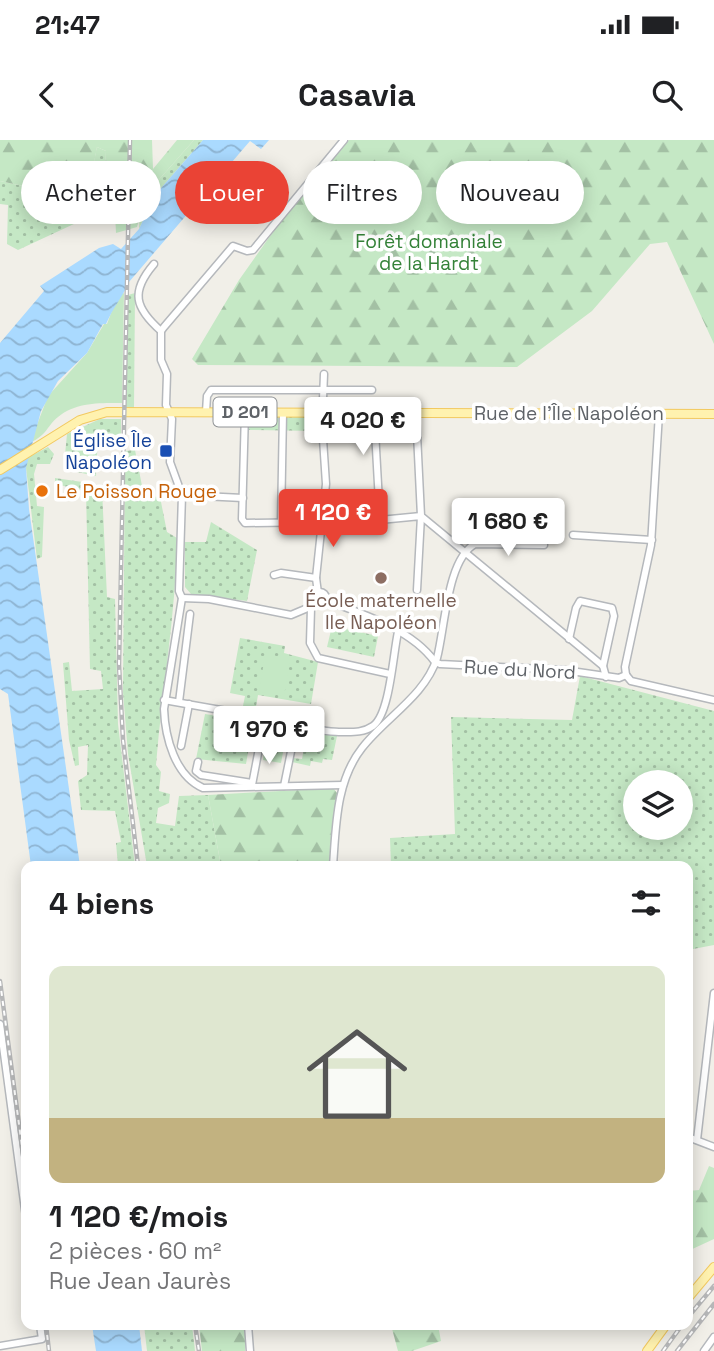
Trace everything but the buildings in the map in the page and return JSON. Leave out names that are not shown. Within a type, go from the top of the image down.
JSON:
[{"type":"main road","name":"Rue de l'Île Napoléon","points":[[0,470],[96,414],[714,414]]},
{"type":"main road","points":[[693,1291],[714,1266]]},
{"type":"main road","points":[[647,1351],[662,1330]]},
{"type":"street","points":[[343,785],[252,785],[215,788],[194,784],[179,765],[164,721],[164,700],[182,598],[179,591],[183,495],[170,463],[172,419],[169,412],[167,374],[161,360],[161,331],[233,246],[247,251],[253,250],[344,140]]},
{"type":"street","points":[[154,264],[139,285],[139,301],[143,315],[161,331]]},
{"type":"street","points":[[324,374],[322,412],[326,484],[316,578],[318,593],[314,598],[310,643],[318,657],[390,674]]},
{"type":"street","points":[[206,412],[207,396],[211,390],[372,390]]},
{"type":"street","points":[[245,412],[242,519],[245,523],[322,522],[372,527],[380,520],[421,516],[603,666]]},
{"type":"street","points":[[281,522],[283,412]]},
{"type":"street","points":[[374,413],[380,520]]},
{"type":"street","points":[[416,413],[421,516],[417,590]]},
{"type":"street","points":[[659,413],[652,540],[625,667],[626,675],[631,681],[714,700]]},
{"type":"street","points":[[183,495],[243,498]]},
{"type":"street","points":[[573,535],[652,540]]},
{"type":"street","points":[[334,861],[343,785],[361,748],[417,690],[435,663],[460,556],[475,544],[544,545]]},
{"type":"street","points":[[274,575],[281,573],[316,578]]},
{"type":"street","points":[[318,593],[324,595],[325,600],[398,632],[429,651],[435,663]]},
{"type":"street","points":[[182,598],[209,599],[291,615],[325,600]]},
{"type":"street","points":[[569,639],[578,603],[584,600],[610,606],[614,616],[603,666],[606,677]]},
{"type":"street","points":[[179,702],[190,614]]},
{"type":"street","points":[[284,786],[297,722],[306,721],[316,730],[348,733],[368,729],[377,722],[384,709],[398,632]]},
{"type":"street","points":[[429,651],[439,648]]},
{"type":"street","name":"Rue du Nord","points":[[435,663],[564,670],[619,678],[626,675]]},
{"type":"street","points":[[164,700],[232,712]]},
{"type":"street","points":[[181,746],[189,704]]},
{"type":"street","points":[[252,785],[260,743]]},
{"type":"street","points":[[198,761],[198,774],[252,785]]},
{"type":"street","points":[[215,788],[217,778]]},
{"type":"street","points":[[697,1140],[714,993]]},
{"type":"street","points":[[0,1024],[21,1180]]},
{"type":"street","points":[[693,1139],[714,1147]]},
{"type":"street","points":[[0,1346],[42,1339],[41,1330]]},
{"type":"street","points":[[248,1330],[250,1351]]},
{"type":"street","points":[[704,1351],[714,1337]]},
{"type":"green space","points":[[0,140],[152,140],[153,161],[106,161],[106,151],[97,147],[94,161],[21,161],[21,186],[0,181]]},
{"type":"green space","points":[[177,140],[194,140],[175,161],[161,177],[160,161]]},
{"type":"green space","points":[[194,140],[203,140],[185,161],[175,161]]},
{"type":"green space","name":"Forêt domaniale de la Hardt","points":[[349,140],[714,140],[714,344],[667,242],[650,244],[592,311],[517,367],[198,365],[192,359],[239,280],[279,224],[289,224],[289,211],[303,195],[303,224],[422,224],[422,161],[331,161]]},
{"type":"green space","points":[[97,147],[106,151],[106,161],[94,161]]},
{"type":"green space","points":[[175,161],[175,172],[161,188],[161,177]]},
{"type":"green space","points":[[0,181],[21,186],[21,224],[74,224],[18,250],[7,244],[8,205],[0,204]]},
{"type":"green space","points":[[116,224],[138,224],[137,227],[116,233]]},
{"type":"green space","points":[[124,293],[122,403],[89,404],[72,408],[30,443],[48,396],[87,353],[104,324],[107,324],[117,297]]},
{"type":"green space","points":[[135,293],[134,408],[126,407],[128,295]]},
{"type":"green space","points":[[249,416],[318,417],[317,431],[249,430]]},
{"type":"green space","points":[[100,419],[121,419],[121,435],[98,435],[96,476],[77,472],[65,455],[67,434]]},
{"type":"green space","points":[[48,447],[54,454],[50,464],[37,464],[34,474],[37,506],[44,507],[42,557],[37,559],[26,468],[27,458]]},
{"type":"green space","points":[[135,450],[144,496],[160,497],[167,532],[177,538],[174,595],[156,765],[161,772],[159,791],[170,794],[169,803],[158,808],[156,823],[175,826],[179,796],[208,795],[220,861],[146,861],[128,754],[123,692],[125,451]]},
{"type":"green space","points":[[55,478],[89,483],[102,489],[107,597],[115,599],[118,724],[134,861],[118,861],[116,843],[121,842],[115,811],[81,810],[78,781],[87,775],[88,745],[78,747],[79,765],[75,766],[69,740],[63,663],[69,662],[72,691],[103,689],[101,671],[90,669],[86,491],[55,484]]},
{"type":"green space","points":[[211,522],[257,550],[247,601],[191,594],[185,587],[185,542],[206,542]]},
{"type":"green space","points":[[332,626],[378,636],[374,657],[327,647]]},
{"type":"green space","points":[[240,638],[285,646],[284,653],[318,662],[311,704],[258,695],[246,764],[196,759],[205,714],[230,718],[232,709],[242,711],[245,696],[230,693]]},
{"type":"green space","points":[[265,655],[290,660],[284,696],[259,692]]},
{"type":"green space","points":[[580,676],[714,711],[714,945],[693,949],[693,861],[391,861],[390,838],[455,834],[451,717],[572,720]]},
{"type":"green space","points":[[274,723],[288,726],[281,763],[263,760],[265,746],[270,746]]},
{"type":"green space","points":[[307,731],[337,736],[332,760],[323,759],[322,763],[311,761],[310,766],[292,762],[293,758],[302,759]]},
{"type":"green space","points":[[333,788],[337,793],[330,861],[220,861],[208,795]]},
{"type":"green space","points":[[709,1166],[714,1168],[714,1239],[693,1249],[693,1191],[699,1190]]},
{"type":"green space","points":[[145,1330],[193,1330],[195,1351],[147,1351]]},
{"type":"green space","points":[[200,1330],[246,1330],[245,1351],[202,1351]]},
{"type":"green space","points":[[392,1330],[439,1330],[441,1341],[412,1351],[398,1351]]},
{"type":"water","points":[[203,140],[269,140],[261,149],[250,141],[233,161],[185,161]]},
{"type":"water","points":[[175,172],[175,224],[179,224],[129,282],[87,353],[58,381],[41,411],[26,468],[29,509],[79,861],[30,861],[8,694],[0,689],[0,343],[44,291],[40,286],[99,248],[113,244],[121,249],[141,224],[161,224],[161,188]]},
{"type":"water","points":[[93,1330],[140,1330],[142,1351],[96,1351]]},
{"type":"railway","points":[[130,140],[119,665],[123,740],[137,861]]},
{"type":"railway","points":[[0,981],[21,1139]]},
{"type":"railway","points":[[693,1311],[714,1286]]},
{"type":"railway","points":[[677,1351],[714,1304]]},
{"type":"railway","points":[[47,1330],[49,1351]]},
{"type":"railway","points":[[196,1330],[199,1351]]},
{"type":"railway","points":[[663,1351],[678,1330]]},
{"type":"place","name":"Église Île Napoléon","points":[[166,451]]},
{"type":"place","name":"Le Poisson Rouge","points":[[42,491]]},
{"type":"place","name":"École maternelle Ile Napoléon","points":[[381,578]]}]
